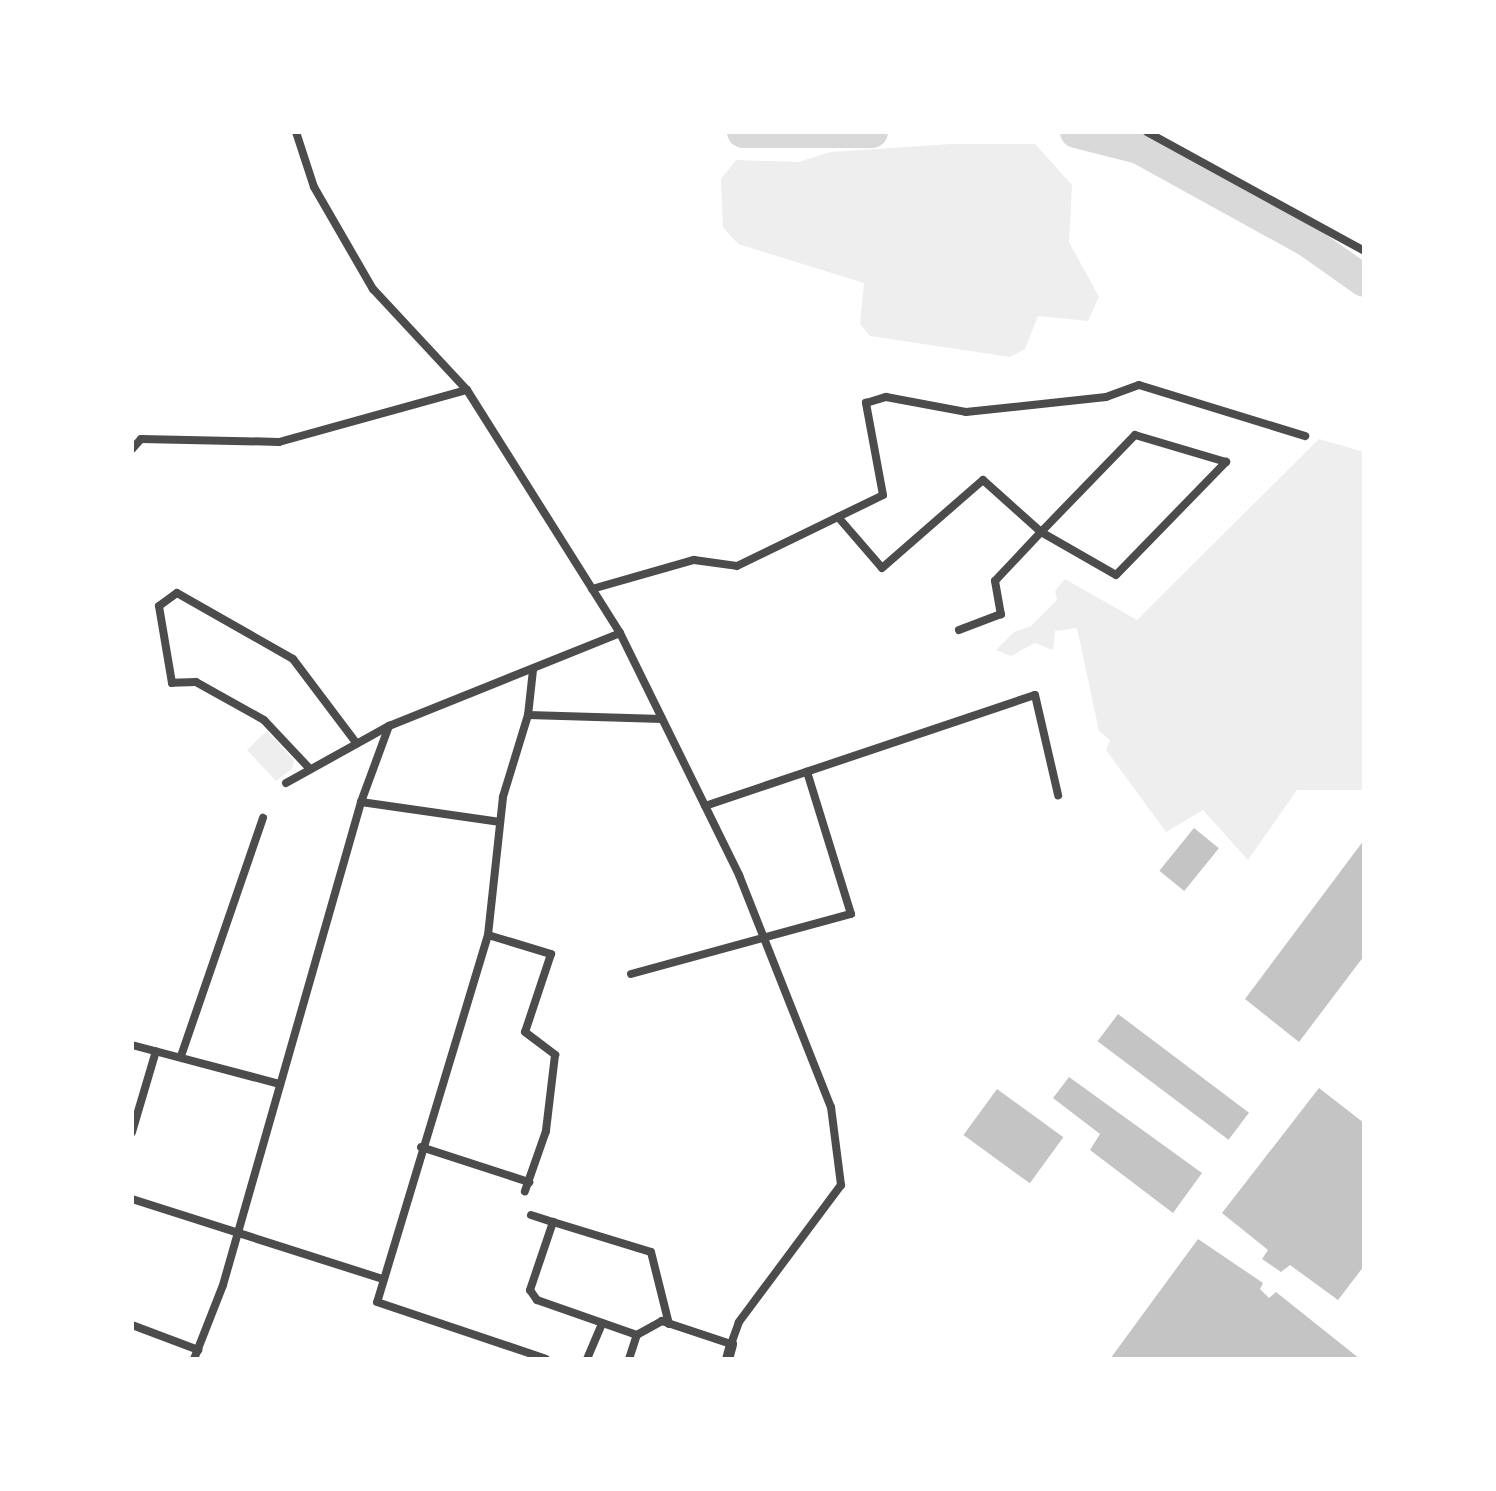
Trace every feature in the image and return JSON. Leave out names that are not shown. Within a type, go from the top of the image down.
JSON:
[{"type":"street","points":[[296,132],[314,187],[373,289],[467,390],[620,633],[765,936],[831,1107],[843,1166],[841,1185],[823,1214],[739,1322],[727,1359]]},
{"type":"street","points":[[1147,132],[1364,251]]},
{"type":"street","points":[[592,589],[694,560],[737,566],[883,495],[866,403],[886,397],[966,412],[1106,397],[1139,385],[1305,436]]},
{"type":"street","points":[[132,449],[141,439],[279,442],[467,390]]},
{"type":"street","points":[[838,517],[882,568],[983,480],[1041,532],[1116,575],[1226,462],[1135,435],[1041,532],[995,581],[1001,614],[959,630]]},
{"type":"street","points":[[310,769],[264,720],[196,682],[172,683],[159,606],[177,593],[293,659],[357,744]]},
{"type":"street","points":[[286,783],[389,726],[620,633]]},
{"type":"street","points":[[533,670],[528,715],[499,822],[488,935],[421,1147],[377,1302],[546,1359]]},
{"type":"street","points":[[705,806],[1035,695],[1058,795]]},
{"type":"street","points":[[528,715],[662,719]]},
{"type":"street","points":[[132,1325],[196,1354],[238,1233],[361,802],[389,726]]},
{"type":"street","points":[[631,974],[851,914],[807,772]]},
{"type":"street","points":[[361,802],[499,822]]},
{"type":"street","points":[[181,1056],[263,818]]},
{"type":"street","points":[[421,1147],[527,1186],[546,1131],[555,1055],[525,1032],[551,954],[488,935]]},
{"type":"street","points":[[132,1045],[280,1084]]},
{"type":"street","points":[[132,1132],[156,1051]]},
{"type":"street","points":[[132,1199],[383,1279]]},
{"type":"street","points":[[531,1215],[651,1252],[669,1324]]},
{"type":"street","points":[[553,1222],[530,1290],[537,1300],[637,1335]]},
{"type":"street","points":[[629,1359],[637,1335],[662,1321],[731,1344]]},
{"type":"street","points":[[587,1359],[602,1323]]},
{"type":"shaded area","points":[[951,144],[1035,144],[1072,185],[1069,242],[1099,297],[1088,321],[1038,316],[1025,349],[1010,357],[870,336],[860,324],[864,283],[738,244],[723,227],[721,179],[736,160],[798,162],[831,152]]},
{"type":"shaded area","points":[[1319,439],[1364,452],[1364,790],[1297,790],[1248,860],[1203,810],[1166,832],[1106,750],[1110,740],[1099,731],[1077,628],[1055,631],[1053,650],[1035,643],[1011,656],[996,650],[1014,632],[1031,626],[1057,600],[1055,591],[1065,579],[1137,620]]},
{"type":"shaded area","points":[[267,731],[294,760],[292,769],[276,781],[247,750]]},
{"type":"building","points":[[1194,828],[1219,848],[1184,891],[1159,871]]},
{"type":"building","points":[[1364,840],[1364,956],[1299,1042],[1245,999]]},
{"type":"building","points":[[1118,1014],[1249,1113],[1229,1140],[1098,1041]]},
{"type":"building","points":[[1069,1077],[1202,1173],[1173,1213],[1090,1150],[1100,1134],[1053,1098]]},
{"type":"building","points":[[1319,1088],[1364,1123],[1364,1266],[1338,1300],[1290,1265],[1281,1272],[1262,1259],[1268,1250],[1222,1213]]},
{"type":"building","points":[[997,1089],[1063,1137],[1030,1183],[963,1135]]},
{"type":"building","points":[[1198,1239],[1263,1283],[1260,1289],[1269,1298],[1276,1292],[1360,1359],[1110,1359]]},
{"type":"waterway","points":[[743,132],[872,132]]},
{"type":"waterway","points":[[1076,132],[1139,148],[1309,242],[1364,281]]}]
